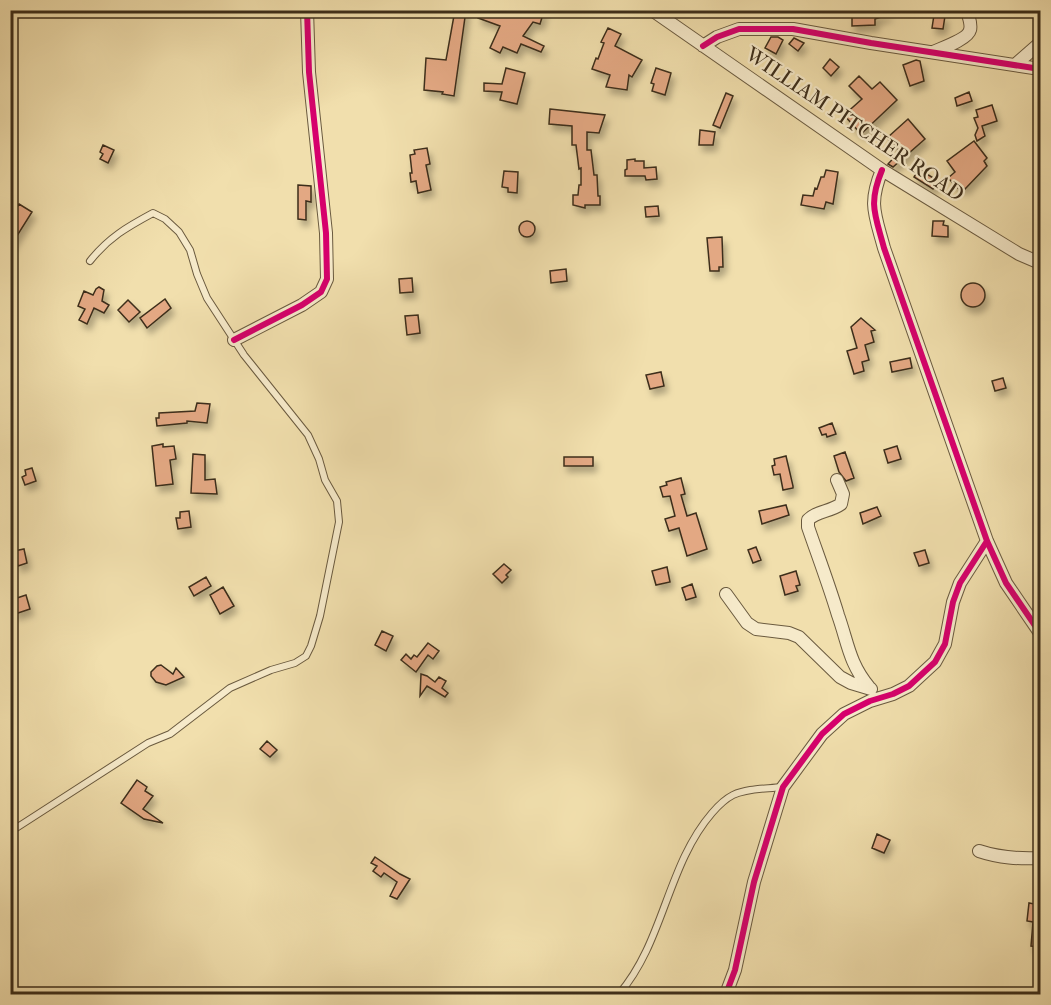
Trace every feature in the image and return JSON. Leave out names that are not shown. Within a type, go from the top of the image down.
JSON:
[{"type":"street","points":[[234,340],[302,305],[321,292],[327,279],[326,233],[309,72],[308,10]]},
{"type":"street","points":[[933,52],[966,36],[970,31],[967,10]]},
{"type":"street","name":"WILLIAM PITCHER ROAD","points":[[654,11],[882,171],[1019,254],[1041,263]]},
{"type":"street","points":[[703,46],[717,37],[739,29],[793,29],[1041,69]]},
{"type":"street","points":[[1016,64],[1041,43]]},
{"type":"street","points":[[882,171],[874,189],[873,206],[884,248],[987,541],[1006,583],[1041,633]]},
{"type":"street","points":[[837,480],[843,494],[841,504],[812,516],[808,520],[808,527],[839,617],[847,649],[857,673],[869,687],[883,697]]},
{"type":"street","points":[[726,994],[735,970],[754,882],[783,787],[822,734],[844,714],[870,700],[909,686],[935,662],[945,644],[953,602],[960,582],[987,541]]},
{"type":"street","points":[[726,594],[747,623],[756,629],[789,633],[798,637],[840,677],[869,687]]},
{"type":"street","points":[[979,851],[1014,859],[1041,858]]},
{"type":"lane","points":[[10,832],[148,743],[170,734],[230,688],[295,663],[306,656],[320,616],[339,522],[337,501],[325,480],[319,459],[308,435],[234,340],[207,298],[190,250],[179,232],[165,219],[153,213],[128,226],[104,243],[90,261]]},
{"type":"lane","points":[[619,994],[631,981],[651,940],[671,887],[699,828],[719,805],[731,796],[746,790],[783,787]]},
{"type":"building","points":[[455,10],[466,10],[454,96],[424,90],[426,58],[446,60]]},
{"type":"building","points":[[480,10],[544,11],[540,24],[533,22],[523,36],[544,46],[541,52],[521,44],[517,53],[503,47],[500,53],[490,48],[500,26],[478,18]]},
{"type":"building","points":[[852,12],[890,14],[875,19],[875,25],[852,26]]},
{"type":"building","points":[[934,15],[945,16],[943,29],[932,28]]},
{"type":"building","points":[[608,28],[621,34],[615,46],[642,60],[632,77],[629,75],[627,90],[606,87],[610,75],[592,69],[596,58],[598,59],[604,43],[601,42]]},
{"type":"building","points":[[771,37],[783,40],[776,54],[765,48]]},
{"type":"building","points":[[794,38],[804,43],[798,51],[789,44]]},
{"type":"building","points":[[830,59],[839,67],[831,76],[823,68]]},
{"type":"building","points":[[916,60],[920,61],[924,81],[910,86],[903,65]]},
{"type":"building","points":[[506,68],[525,73],[517,104],[500,100],[502,92],[484,91],[484,83],[502,84]]},
{"type":"building","points":[[656,68],[671,73],[665,95],[652,91],[654,84],[651,83]]},
{"type":"building","points":[[859,76],[872,89],[880,82],[897,100],[861,134],[844,115],[862,99],[849,86]]},
{"type":"building","points":[[969,92],[972,101],[957,106],[955,98]]},
{"type":"building","points":[[726,93],[733,96],[720,128],[713,125]]},
{"type":"building","points":[[992,105],[997,121],[982,126],[985,136],[977,141],[975,135],[978,128],[974,118],[978,117],[976,110]]},
{"type":"building","points":[[550,109],[605,115],[599,133],[587,132],[587,150],[591,150],[594,175],[597,175],[600,205],[585,205],[585,208],[573,205],[573,195],[578,195],[579,185],[581,185],[581,168],[579,169],[576,145],[572,145],[572,126],[549,124]]},
{"type":"building","points":[[908,119],[925,139],[893,167],[888,164],[900,151],[887,138]]},
{"type":"building","points":[[700,130],[715,132],[713,145],[699,145]]},
{"type":"building","points":[[974,141],[987,158],[984,161],[987,166],[965,189],[961,186],[958,188],[948,178],[955,172],[947,161]]},
{"type":"building","points":[[103,145],[114,150],[108,163],[100,159],[103,154],[100,152]]},
{"type":"building","points":[[427,148],[430,164],[426,165],[431,190],[418,193],[416,181],[411,182],[410,155],[415,154],[414,150]]},
{"type":"building","points":[[635,159],[635,161],[644,161],[644,168],[656,167],[657,179],[646,180],[645,176],[625,176],[627,160]]},
{"type":"building","points":[[919,169],[938,181],[933,189],[914,177]]},
{"type":"building","points":[[826,170],[838,172],[833,204],[826,202],[824,209],[801,205],[803,195],[813,196]]},
{"type":"building","points":[[504,171],[518,172],[517,193],[508,192],[508,188],[502,187]]},
{"type":"building","points":[[298,185],[311,186],[311,202],[306,201],[306,220],[298,219]]},
{"type":"building","points":[[19,204],[32,212],[10,247],[10,218]]},
{"type":"building","points":[[658,206],[659,216],[646,217],[645,207]]},
{"type":"building","points":[[524,221],[530,221],[535,229],[533,235],[524,237],[519,232],[519,226]]},
{"type":"building","points":[[933,221],[944,221],[943,225],[948,226],[948,237],[932,236]]},
{"type":"building","points":[[722,237],[723,267],[719,267],[719,271],[710,271],[707,238]]},
{"type":"building","points":[[566,269],[567,281],[551,283],[550,271]]},
{"type":"building","points":[[412,278],[413,292],[400,293],[399,279]]},
{"type":"building","points":[[973,283],[981,287],[985,295],[981,303],[973,307],[965,303],[961,295],[965,287]]},
{"type":"building","points":[[99,287],[104,290],[102,301],[109,305],[104,313],[94,308],[87,324],[79,320],[85,309],[78,306],[84,291],[93,295]]},
{"type":"building","points":[[165,299],[171,308],[147,328],[140,318]]},
{"type":"building","points":[[128,300],[140,312],[129,322],[118,310]]},
{"type":"building","points":[[418,315],[420,333],[407,335],[405,316]]},
{"type":"building","points":[[861,318],[875,330],[871,331],[874,342],[865,345],[869,360],[862,362],[864,371],[854,374],[847,351],[857,348],[851,327]]},
{"type":"building","points":[[910,358],[912,368],[892,372],[890,362]]},
{"type":"building","points":[[661,372],[664,386],[650,389],[646,375]]},
{"type":"building","points":[[1003,378],[1006,388],[995,391],[992,381]]},
{"type":"building","points":[[197,403],[210,404],[207,423],[187,421],[187,423],[157,426],[156,418],[159,418],[159,413],[195,411]]},
{"type":"building","points":[[832,423],[836,434],[827,437],[826,434],[822,435],[819,428]]},
{"type":"building","points":[[163,444],[163,447],[174,446],[176,459],[170,460],[173,484],[156,486],[152,446]]},
{"type":"building","points":[[897,446],[901,459],[888,463],[884,450]]},
{"type":"building","points":[[845,452],[854,478],[846,481],[839,472],[834,456]]},
{"type":"building","points":[[193,454],[205,455],[205,480],[215,479],[217,494],[191,493]]},
{"type":"building","points":[[786,456],[793,488],[783,490],[780,474],[774,475],[772,466],[775,465],[774,459]]},
{"type":"building","points":[[564,457],[593,457],[593,466],[564,466]]},
{"type":"building","points":[[32,468],[36,481],[25,485],[22,477],[26,475],[25,470]]},
{"type":"building","points":[[681,478],[685,494],[681,495],[687,516],[696,513],[707,549],[687,556],[679,528],[669,531],[665,519],[675,516],[670,496],[663,497],[660,487],[667,485],[666,482]]},
{"type":"building","points":[[786,505],[789,515],[762,524],[759,511]]},
{"type":"building","points":[[877,507],[881,516],[863,524],[860,513]]},
{"type":"building","points":[[189,511],[191,527],[178,529],[176,518],[180,518],[180,512]]},
{"type":"building","points":[[756,547],[761,560],[753,563],[748,550]]},
{"type":"building","points":[[24,549],[27,563],[18,566],[14,551]]},
{"type":"building","points":[[925,550],[929,563],[919,566],[914,553]]},
{"type":"building","points":[[504,564],[511,570],[502,583],[493,574]]},
{"type":"building","points":[[667,567],[670,582],[656,585],[652,571]]},
{"type":"building","points":[[796,571],[800,585],[796,586],[798,591],[785,595],[780,576]]},
{"type":"building","points":[[206,577],[211,586],[194,596],[189,587]]},
{"type":"building","points":[[692,584],[696,597],[686,600],[682,588]]},
{"type":"building","points":[[223,587],[234,606],[220,614],[210,595]]},
{"type":"building","points":[[26,595],[30,609],[15,614],[11,600]]},
{"type":"building","points":[[382,631],[393,636],[386,651],[375,645]]},
{"type":"building","points":[[428,643],[439,651],[433,659],[428,655],[416,672],[401,660],[406,654],[411,659],[414,655],[417,657]]},
{"type":"building","points":[[161,665],[173,674],[176,668],[184,677],[166,685],[156,682],[151,672]]},
{"type":"building","points":[[421,674],[435,682],[439,677],[446,681],[442,688],[448,693],[445,697],[427,686],[420,696]]},
{"type":"building","points":[[267,741],[277,750],[270,757],[260,749]]},
{"type":"building","points":[[137,780],[147,787],[145,791],[153,796],[143,809],[163,823],[144,819],[121,803]]},
{"type":"building","points":[[877,834],[890,840],[884,853],[872,848]]},
{"type":"building","points":[[375,857],[410,879],[397,899],[390,896],[397,882],[384,873],[381,877],[373,871],[377,866],[371,863]]},
{"type":"building","points":[[1035,901],[1041,901],[1039,947],[1031,946],[1033,922],[1027,921],[1029,903],[1034,904]]},
{"type":"cycle path","points":[[234,340],[302,305],[321,292],[327,279],[326,233],[309,72],[307,10]]},
{"type":"cycle path","points":[[703,46],[717,37],[739,29],[793,29],[1040,69]]},
{"type":"cycle path","points":[[882,170],[875,192],[874,209],[884,248],[987,541],[1006,583],[1040,633]]},
{"type":"cycle path","points":[[726,994],[735,970],[754,882],[783,787],[822,734],[844,714],[909,686],[935,662],[945,644],[953,602],[960,583],[987,541]]}]
